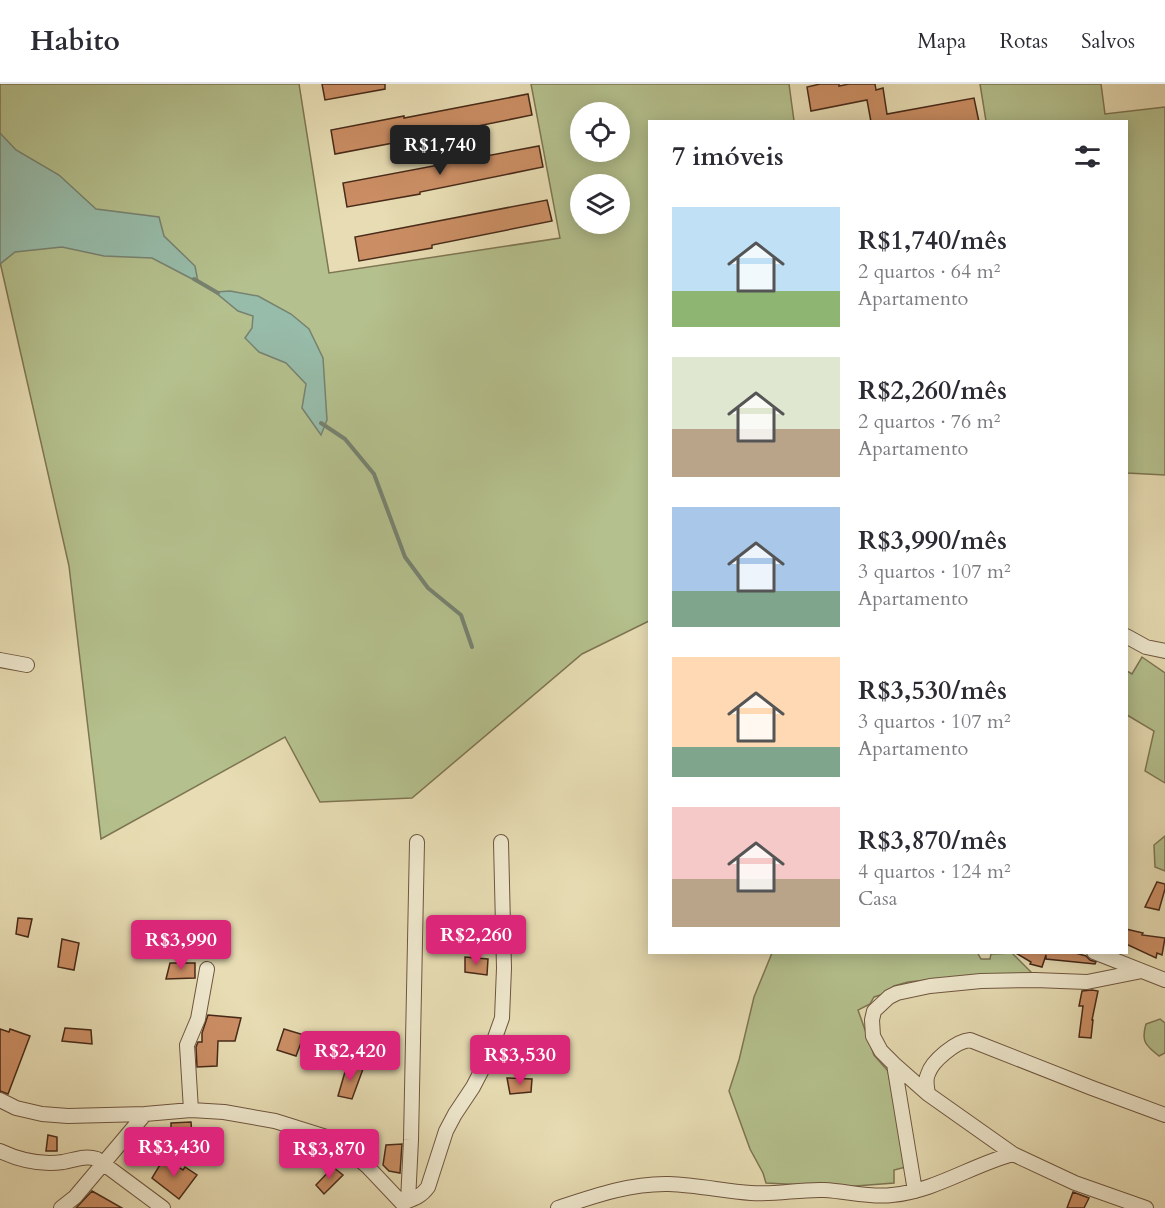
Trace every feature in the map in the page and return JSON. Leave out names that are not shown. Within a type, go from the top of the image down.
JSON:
[{"type":"street","points":[[1128,637],[1146,647],[1165,651]]},
{"type":"street","points":[[0,660],[27,665]]},
{"type":"street","points":[[406,1204],[411,1140],[417,842]]},
{"type":"street","points":[[406,1204],[424,1194],[428,1187],[446,1131],[487,1060],[502,1018],[504,968],[501,842]]},
{"type":"street","points":[[1099,954],[1165,980]]},
{"type":"street","points":[[191,1110],[187,1045],[198,1019],[207,969]]},
{"type":"street","points":[[1142,971],[1087,982],[981,981],[930,986],[889,997],[874,1011],[872,1020],[873,1036],[881,1051],[894,1064],[928,1094],[1013,1154],[1075,1183],[1146,1208]]},
{"type":"street","points":[[928,1094],[929,1071],[955,1045],[969,1040],[1165,1115]]},
{"type":"street","points":[[894,1064],[915,1191]]},
{"type":"street","points":[[0,1100],[16,1108],[42,1114],[68,1116],[191,1110],[224,1112],[275,1121],[326,1137],[349,1151],[367,1166],[392,1194],[406,1204]]},
{"type":"street","points":[[61,1208],[75,1197],[102,1162],[145,1114]]},
{"type":"street","points":[[0,1151],[27,1160],[46,1163],[86,1157],[96,1159],[163,1208]]},
{"type":"street","points":[[558,1208],[606,1192],[636,1186],[667,1184],[752,1194],[824,1190],[891,1195],[915,1191],[1013,1154]]},
{"type":"shaded area","points":[[0,84],[299,84],[329,273],[560,238],[531,84],[789,84],[794,120],[648,120],[648,621],[582,654],[412,798],[320,802],[285,737],[101,839],[69,566],[0,262]]},
{"type":"shaded area","points":[[980,84],[1101,84],[1105,114],[1165,107],[1165,475],[1128,473],[1128,120],[986,120]]},
{"type":"shaded area","points":[[0,133],[16,150],[59,175],[96,209],[159,217],[164,236],[195,266],[198,282],[152,258],[104,256],[62,247],[15,252],[0,264]]},
{"type":"shaded area","points":[[230,291],[258,296],[291,314],[309,329],[323,358],[327,420],[321,435],[302,408],[306,384],[286,363],[259,352],[245,338],[252,328],[253,316],[238,311],[215,292]]},
{"type":"shaded area","points":[[1142,657],[1165,673],[1165,783],[1145,771],[1154,731],[1128,716],[1128,672],[1132,674]]},
{"type":"shaded area","points":[[1165,836],[1165,871],[1155,867],[1154,845]]},
{"type":"shaded area","points":[[772,954],[978,954],[981,959],[990,959],[991,954],[1013,954],[1034,975],[908,982],[894,986],[887,993],[874,997],[870,1004],[858,1010],[874,1055],[888,1071],[906,1167],[894,1170],[894,1183],[843,1187],[766,1183],[750,1149],[729,1091],[754,997]]},
{"type":"shaded area","points":[[1160,1019],[1165,1023],[1165,1053],[1159,1056],[1147,1046],[1144,1035],[1146,1024]]},
{"type":"building","points":[[322,84],[385,84],[385,89],[325,100]]},
{"type":"building","points":[[820,84],[839,84],[839,86],[875,84],[876,90],[883,88],[887,114],[974,98],[979,120],[871,120],[867,100],[811,111],[807,87]]},
{"type":"building","points":[[528,94],[532,115],[335,154],[331,130]]},
{"type":"building","points":[[539,146],[543,167],[420,192],[420,194],[347,207],[343,183]]},
{"type":"building","points":[[547,200],[552,221],[432,245],[432,248],[359,261],[355,237]]},
{"type":"building","points":[[1157,882],[1165,884],[1159,910],[1145,907]]},
{"type":"building","points":[[18,918],[32,919],[28,937],[16,934]]},
{"type":"building","points":[[1128,929],[1143,933],[1142,935],[1165,938],[1162,955],[1157,953],[1156,958],[1128,945]]},
{"type":"building","points":[[62,939],[79,943],[74,970],[58,967]]},
{"type":"building","points":[[1017,954],[1079,954],[1096,962],[1095,964],[1046,959],[1046,955],[1042,967],[1030,964],[1031,962]]},
{"type":"building","points":[[465,957],[488,959],[487,975],[465,972]]},
{"type":"building","points":[[170,963],[195,963],[195,978],[166,979]]},
{"type":"building","points":[[1082,991],[1098,991],[1091,1038],[1079,1037],[1083,1006],[1079,1006]]},
{"type":"building","points":[[208,1015],[241,1018],[235,1041],[218,1041],[217,1066],[197,1067],[196,1047],[198,1042],[202,1042],[202,1033]]},
{"type":"building","points":[[65,1028],[91,1030],[92,1044],[62,1041]]},
{"type":"building","points":[[0,1029],[9,1032],[10,1029],[30,1036],[8,1094],[0,1091]]},
{"type":"building","points":[[284,1029],[304,1035],[296,1056],[277,1050]]},
{"type":"building","points":[[347,1065],[363,1069],[352,1099],[338,1096]]},
{"type":"building","points":[[507,1078],[532,1079],[531,1092],[510,1094]]},
{"type":"building","points":[[191,1122],[192,1135],[171,1137],[171,1123]]},
{"type":"building","points":[[48,1135],[57,1137],[57,1151],[46,1151]]},
{"type":"building","points":[[402,1144],[400,1173],[389,1171],[383,1165],[386,1145]]},
{"type":"building","points":[[164,1158],[183,1170],[185,1167],[197,1175],[179,1199],[152,1178]]},
{"type":"building","points":[[333,1167],[343,1175],[324,1194],[316,1185]]},
{"type":"building","points":[[92,1191],[122,1208],[76,1208]]},
{"type":"building","points":[[1073,1192],[1089,1198],[1084,1208],[1067,1208]]},
{"type":"waterway","points":[[194,279],[218,293]]},
{"type":"waterway","points":[[321,423],[345,439],[374,474],[405,557],[428,588],[461,615],[472,647]]}]
